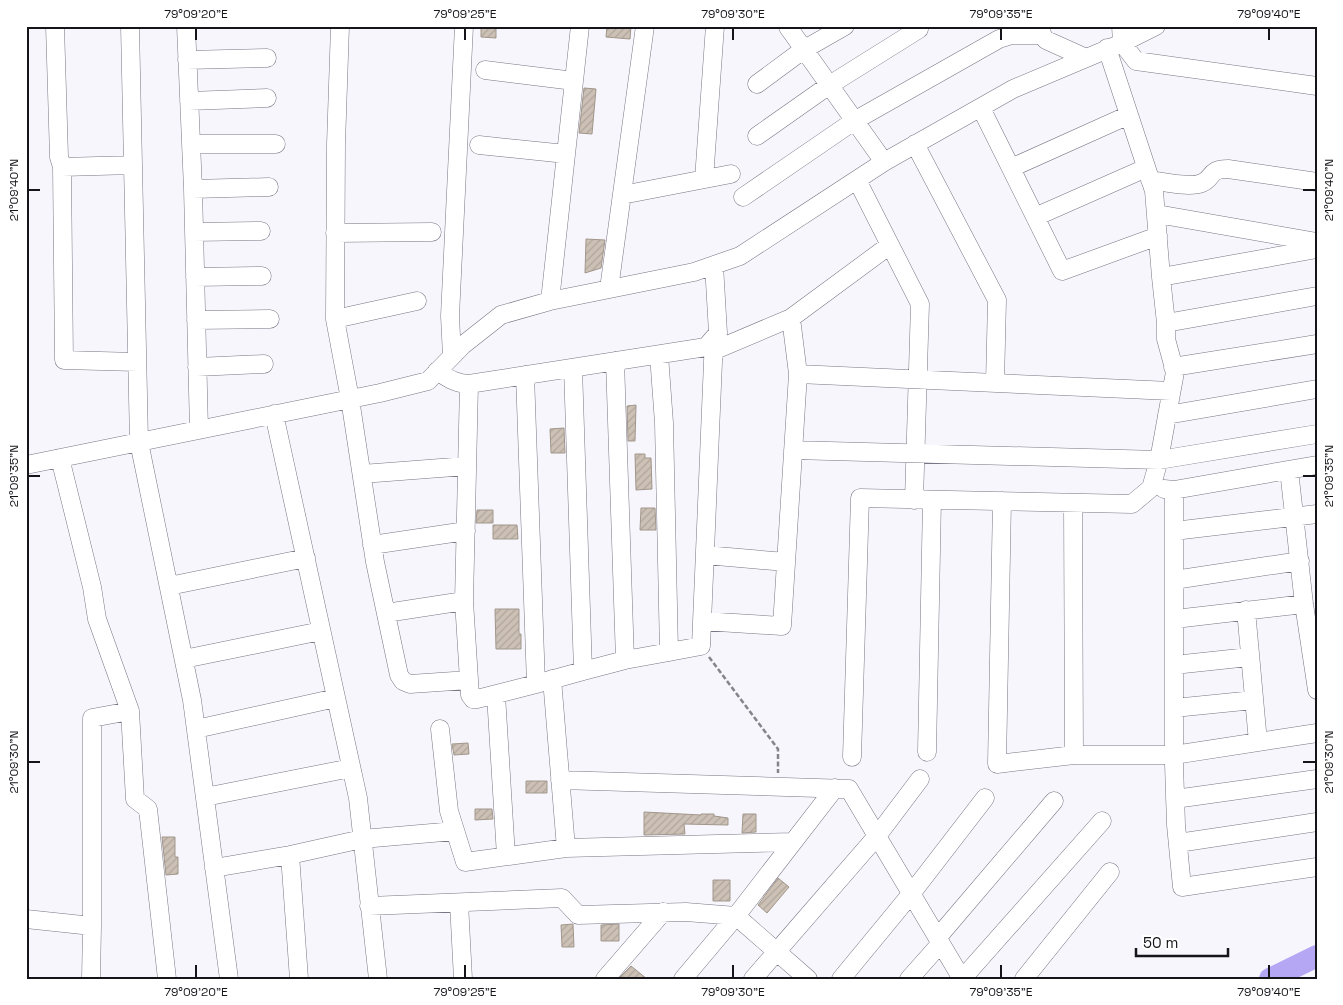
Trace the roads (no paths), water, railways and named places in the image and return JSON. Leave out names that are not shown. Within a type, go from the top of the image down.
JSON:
[{"type":"street","points":[[55,26],[59,157],[62,167],[64,360],[137,362]]},
{"type":"street","points":[[130,26],[139,442],[192,700],[229,979]]},
{"type":"street","points":[[186,26],[193,189],[199,430]]},
{"type":"street","points":[[340,26],[337,66],[335,319],[350,399],[372,545],[399,675],[403,681],[410,684],[469,680]]},
{"type":"street","points":[[452,356],[450,316],[464,26]]},
{"type":"street","points":[[550,301],[580,26]]},
{"type":"street","points":[[609,289],[645,26]]},
{"type":"street","points":[[704,179],[715,26]]},
{"type":"street","points":[[757,84],[803,50],[845,26]]},
{"type":"street","points":[[26,465],[350,399],[428,381],[463,345],[501,315],[550,301],[694,272],[740,256],[884,162],[1013,89],[1086,58],[1117,39],[1156,26]]},
{"type":"street","points":[[788,28],[884,162]]},
{"type":"street","points":[[757,136],[828,86],[919,29]]},
{"type":"street","points":[[743,197],[854,121],[999,39],[1042,31],[1046,40],[1086,58]]},
{"type":"street","points":[[1117,39],[1136,61],[1317,86]]},
{"type":"street","points":[[852,757],[860,498],[1132,504],[1151,488],[1159,460],[1174,372],[1166,339],[1154,191],[1129,115],[1117,39]]},
{"type":"street","points":[[187,60],[267,58]]},
{"type":"street","points":[[485,70],[574,81]]},
{"type":"street","points":[[189,101],[267,98]]},
{"type":"street","points":[[981,108],[1062,271],[1158,236]]},
{"type":"street","points":[[1011,168],[1129,115]]},
{"type":"street","points":[[191,144],[276,144]]},
{"type":"street","points":[[479,144],[566,154]]},
{"type":"street","points":[[915,144],[997,300],[995,383]]},
{"type":"street","points":[[62,167],[133,165]]},
{"type":"street","points":[[1035,217],[1148,174],[1194,185],[1203,183],[1211,173],[1218,169],[1317,182]]},
{"type":"street","points":[[622,194],[731,174]]},
{"type":"street","points":[[857,180],[920,304],[914,500]]},
{"type":"street","points":[[193,189],[268,186]]},
{"type":"street","points":[[1157,214],[1317,242]]},
{"type":"street","points":[[194,232],[261,231]]},
{"type":"street","points":[[335,233],[432,232]]},
{"type":"street","points":[[437,371],[453,381],[469,384],[706,348],[791,318],[890,245]]},
{"type":"street","points":[[1161,277],[1317,249]]},
{"type":"street","points":[[469,384],[464,601],[470,695],[473,699],[496,695],[625,660],[701,646],[714,344],[718,333],[714,265]]},
{"type":"street","points":[[195,277],[262,276]]},
{"type":"street","points":[[1166,323],[1317,296]]},
{"type":"street","points":[[335,319],[417,301]]},
{"type":"street","points":[[702,621],[782,626],[798,374],[791,318]]},
{"type":"street","points":[[196,320],[270,319]]},
{"type":"street","points":[[1173,367],[1317,344]]},
{"type":"street","points":[[659,355],[664,422],[669,652]]},
{"type":"street","points":[[615,361],[625,660]]},
{"type":"street","points":[[197,367],[264,364]]},
{"type":"street","points":[[573,368],[583,671]]},
{"type":"street","points":[[798,374],[1171,392]]},
{"type":"street","points":[[525,375],[544,681],[560,780],[566,848]]},
{"type":"street","points":[[1167,415],[1317,389]]},
{"type":"street","points":[[274,414],[358,798],[378,979]]},
{"type":"street","points":[[793,450],[1159,460],[1317,434]]},
{"type":"street","points":[[60,458],[92,587],[97,619],[130,712],[135,799],[148,809],[167,979]]},
{"type":"street","points":[[1151,488],[1174,490],[1317,465]]},
{"type":"street","points":[[362,474],[467,466]]},
{"type":"street","points":[[1289,470],[1304,604],[1317,690]]},
{"type":"street","points":[[1174,490],[1174,755],[1175,799],[1182,887],[1317,867]]},
{"type":"street","points":[[927,752],[932,500]]},
{"type":"street","points":[[1002,501],[997,764],[1074,755],[1174,755],[1317,733]]},
{"type":"street","points":[[1073,503],[1074,755]]},
{"type":"street","points":[[1174,531],[1317,514]]},
{"type":"street","points":[[372,545],[466,531]]},
{"type":"street","points":[[705,555],[786,562]]},
{"type":"street","points":[[169,586],[306,558]]},
{"type":"street","points":[[1174,580],[1300,561]]},
{"type":"street","points":[[386,613],[464,601]]},
{"type":"street","points":[[1175,619],[1304,604]]},
{"type":"street","points":[[1246,610],[1258,742]]},
{"type":"street","points":[[184,659],[321,631]]},
{"type":"street","points":[[1174,665],[1249,657]]},
{"type":"street","points":[[496,695],[506,856]]},
{"type":"street","points":[[196,729],[336,698]]},
{"type":"street","points":[[1174,708],[1254,700]]},
{"type":"street","points":[[91,979],[92,718],[130,712]]},
{"type":"street","points":[[440,729],[449,811],[465,862],[566,848],[793,842]]},
{"type":"street","points":[[205,797],[351,768]]},
{"type":"street","points":[[753,979],[877,836],[920,779]]},
{"type":"street","points":[[1175,799],[1317,779]]},
{"type":"street","points":[[560,780],[849,789],[962,979],[1102,821]]},
{"type":"street","points":[[683,979],[736,916],[835,788]]},
{"type":"street","points":[[841,979],[911,894],[985,798]]},
{"type":"street","points":[[909,979],[1054,801]]},
{"type":"street","points":[[1178,843],[1317,822]]},
{"type":"street","points":[[214,868],[290,856],[362,839],[455,831]]},
{"type":"street","points":[[290,856],[300,979]]},
{"type":"street","points":[[1024,979],[1110,872]]},
{"type":"street","points":[[370,906],[562,898],[578,915],[686,912],[736,916],[808,979]]},
{"type":"street","points":[[459,903],[463,979]]},
{"type":"street","points":[[605,979],[664,912]]},
{"type":"street","points":[[26,919],[92,926]]},
{"type":"waterway","points":[[1270,979],[1317,956]]}]
